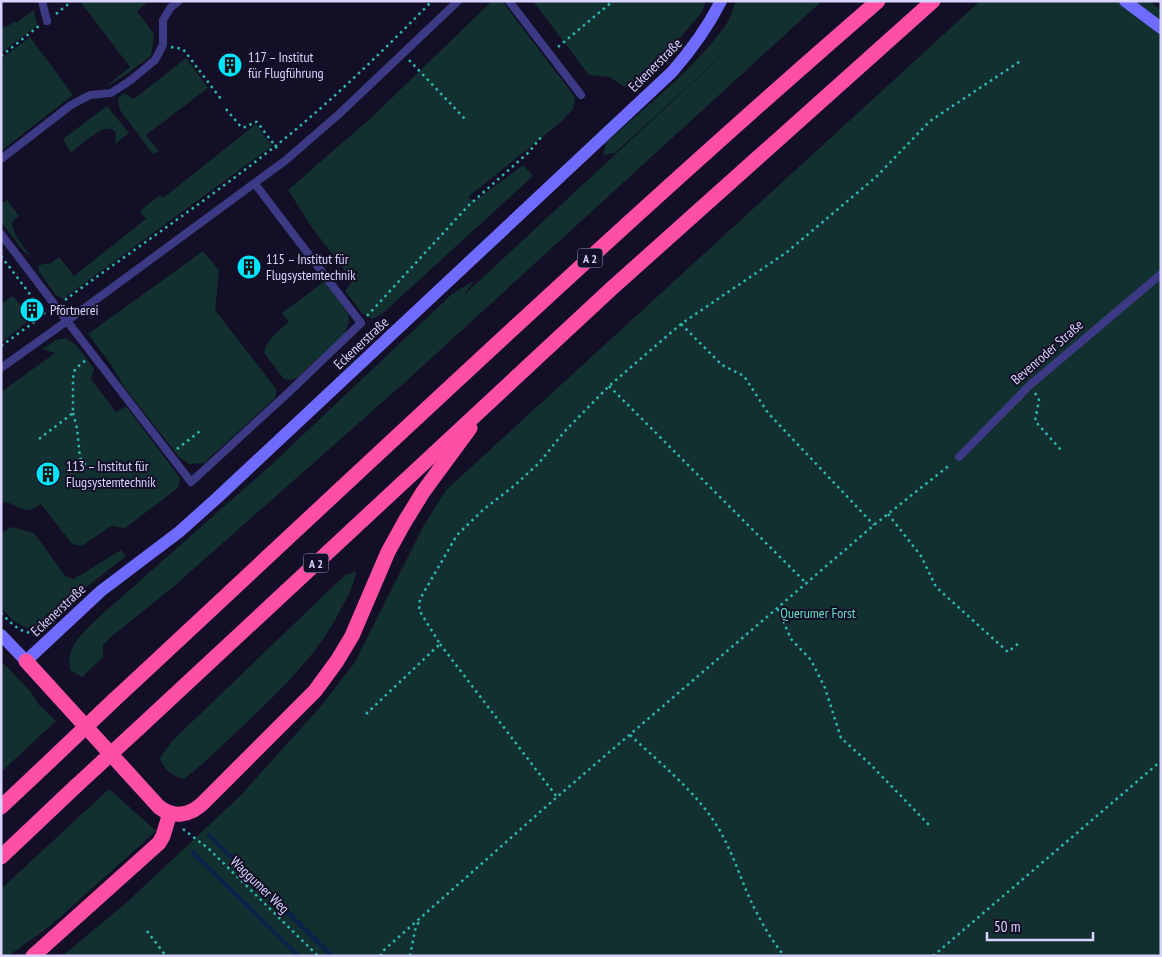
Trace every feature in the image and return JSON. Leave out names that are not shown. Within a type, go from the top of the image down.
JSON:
[{"type":"highway","name":"A 2","points":[[1,807],[588,260],[806,63],[878,1]]},
{"type":"highway","name":"A 2","points":[[1,857],[492,399],[933,1]]},
{"type":"highway","points":[[26,661],[159,807],[170,813],[187,813],[198,808],[303,703],[337,661],[352,636],[388,552],[404,523],[423,492],[492,399]]},
{"type":"highway","points":[[1,796],[46,765]]},
{"type":"highway","points":[[33,956],[160,843],[170,813]]},
{"type":"main road","name":"Eckenerstraße","points":[[26,661],[101,591],[179,532],[217,498],[672,72],[692,49],[708,26],[721,1]]},
{"type":"main road","points":[[1125,1],[1161,28]]},
{"type":"main road","points":[[1,635],[26,661]]},
{"type":"lane","points":[[42,1],[47,21]]},
{"type":"lane","points":[[1,158],[75,102],[90,95],[111,93],[131,80],[155,60],[163,45],[163,20],[171,7],[179,1]]},
{"type":"lane","points":[[1,368],[286,160],[404,54],[458,1]]},
{"type":"lane","points":[[509,1],[581,95]]},
{"type":"lane","points":[[1,234],[191,482],[361,323],[255,184]]},
{"type":"lane","name":"Bevenroder Straße","points":[[959,457],[1030,386],[1161,274]]},
{"type":"path","points":[[1,56],[72,1]]},
{"type":"path","points":[[1,256],[44,315],[275,146],[340,91],[432,1]]},
{"type":"path","points":[[549,54],[613,1]]},
{"type":"path","points":[[391,42],[465,119]]},
{"type":"path","points":[[163,45],[183,49],[221,99]]},
{"type":"path","points":[[557,797],[440,644],[419,610],[420,599],[457,536],[484,509],[514,486],[539,463],[564,432],[609,386],[681,324],[787,252],[876,177],[930,122],[1022,60]]},
{"type":"path","points":[[226,109],[241,127],[247,128],[254,122],[258,122],[286,160]]},
{"type":"path","points":[[361,323],[468,206],[529,152],[542,136]]},
{"type":"path","points":[[1,346],[37,320]]},
{"type":"path","points":[[681,324],[722,364],[744,376],[768,413],[874,526]]},
{"type":"path","points":[[87,467],[80,458],[77,428],[73,413],[73,378],[75,369],[93,354]]},
{"type":"path","points":[[609,386],[806,584]]},
{"type":"path","points":[[1030,386],[1039,400],[1035,421],[1061,450]]},
{"type":"path","points":[[39,439],[73,413]]},
{"type":"path","points":[[170,455],[200,431]]},
{"type":"path","points":[[380,956],[384,950],[557,797],[888,514],[959,457]]},
{"type":"path","points":[[888,514],[922,556],[936,587],[1008,652],[1019,643]]},
{"type":"path","points":[[778,609],[791,639],[811,660],[826,688],[841,738],[870,764],[928,825]]},
{"type":"path","points":[[1,613],[4,616],[1,620]]},
{"type":"path","points":[[366,714],[440,644]]},
{"type":"path","points":[[630,735],[694,796],[712,818],[728,846],[759,918],[784,956]]},
{"type":"path","points":[[933,956],[1161,761]]},
{"type":"path","name":"Waggumer Weg","points":[[186,830],[216,855],[318,956]]},
{"type":"path","points":[[410,956],[415,930],[421,917]]},
{"type":"path","points":[[147,931],[166,956]]},
{"type":"green space","points":[[80,1],[149,1],[137,11],[154,34],[151,56],[105,87],[130,67]]},
{"type":"green space","points":[[492,1],[502,1],[575,97],[573,109],[561,122],[468,197],[474,202],[523,165],[533,176],[382,314],[373,319],[362,313],[345,291],[353,281],[313,229],[288,190],[372,117]]},
{"type":"green space","points":[[533,1],[706,1],[702,12],[653,69],[625,87],[610,77],[589,75]]},
{"type":"green space","points":[[736,1],[822,1],[403,384],[173,587],[111,637],[103,645],[103,657],[82,677],[70,670],[69,661],[74,646],[82,634],[100,616],[271,465],[452,294],[474,281],[465,294],[744,35],[615,153],[603,155],[606,143],[670,86],[714,40],[728,21]]},
{"type":"green space","name":"Querumer Forst","points":[[980,1],[1150,1],[1161,10],[1161,956],[62,956],[125,904],[241,795],[322,705],[355,662],[424,525],[446,490]]},
{"type":"green space","points":[[34,10],[37,26],[1,53],[1,28],[15,21],[16,23]]},
{"type":"green space","points":[[30,37],[73,95],[1,151],[1,59]]},
{"type":"green space","points":[[186,58],[208,88],[146,135],[159,151],[153,154],[120,110],[118,100],[124,93],[134,99]]},
{"type":"green space","points":[[107,106],[129,133],[115,144],[115,132],[111,129],[100,131],[71,153],[63,139]]},
{"type":"green space","points":[[256,124],[272,146],[63,299],[56,295],[39,272],[39,265],[51,263],[59,257],[74,276],[146,219],[140,211],[160,195],[163,198]]},
{"type":"green space","points":[[7,200],[19,216],[12,222],[12,226],[21,244],[31,255],[24,252],[1,222],[1,204]]},
{"type":"green space","points":[[203,251],[219,270],[215,310],[277,390],[275,398],[204,463],[189,464],[179,457],[124,387],[112,366],[88,334]]},
{"type":"green space","points":[[325,281],[348,313],[349,321],[345,333],[297,378],[284,379],[264,353],[265,348],[281,328],[289,322],[282,313]]},
{"type":"green space","points":[[13,296],[31,319],[1,343],[1,304]]},
{"type":"green space","points":[[66,338],[76,345],[94,368],[91,379],[116,412],[126,406],[180,478],[178,488],[125,528],[111,526],[82,546],[72,544],[41,504],[27,510],[1,502],[1,392],[55,353],[42,349],[56,340]]},
{"type":"green space","points":[[12,527],[34,533],[65,576],[74,579],[121,550],[126,556],[84,589],[57,614],[39,626],[26,628],[14,621],[1,608],[1,533]]},
{"type":"green space","points":[[356,571],[350,591],[332,625],[322,641],[288,682],[184,779],[169,772],[160,758],[172,741],[344,576]]},
{"type":"green space","points":[[1,661],[31,692],[38,704],[56,721],[1,772]]},
{"type":"green space","points":[[109,789],[156,831],[50,926],[8,956],[1,956],[1,889]]},
{"type":"waterway","points":[[209,835],[332,956]]},
{"type":"waterway","points":[[193,853],[299,956]]},
{"type":"place","name":"117 – Institut für Flugführung","points":[[230,65]]},
{"type":"place","name":"115 – Institut für Flugsystemtechnik","points":[[249,267]]},
{"type":"place","name":"Pförtnerei","points":[[32,310]]},
{"type":"place","name":"113 – Institut für Flugsystemtechnik","points":[[48,474]]}]
